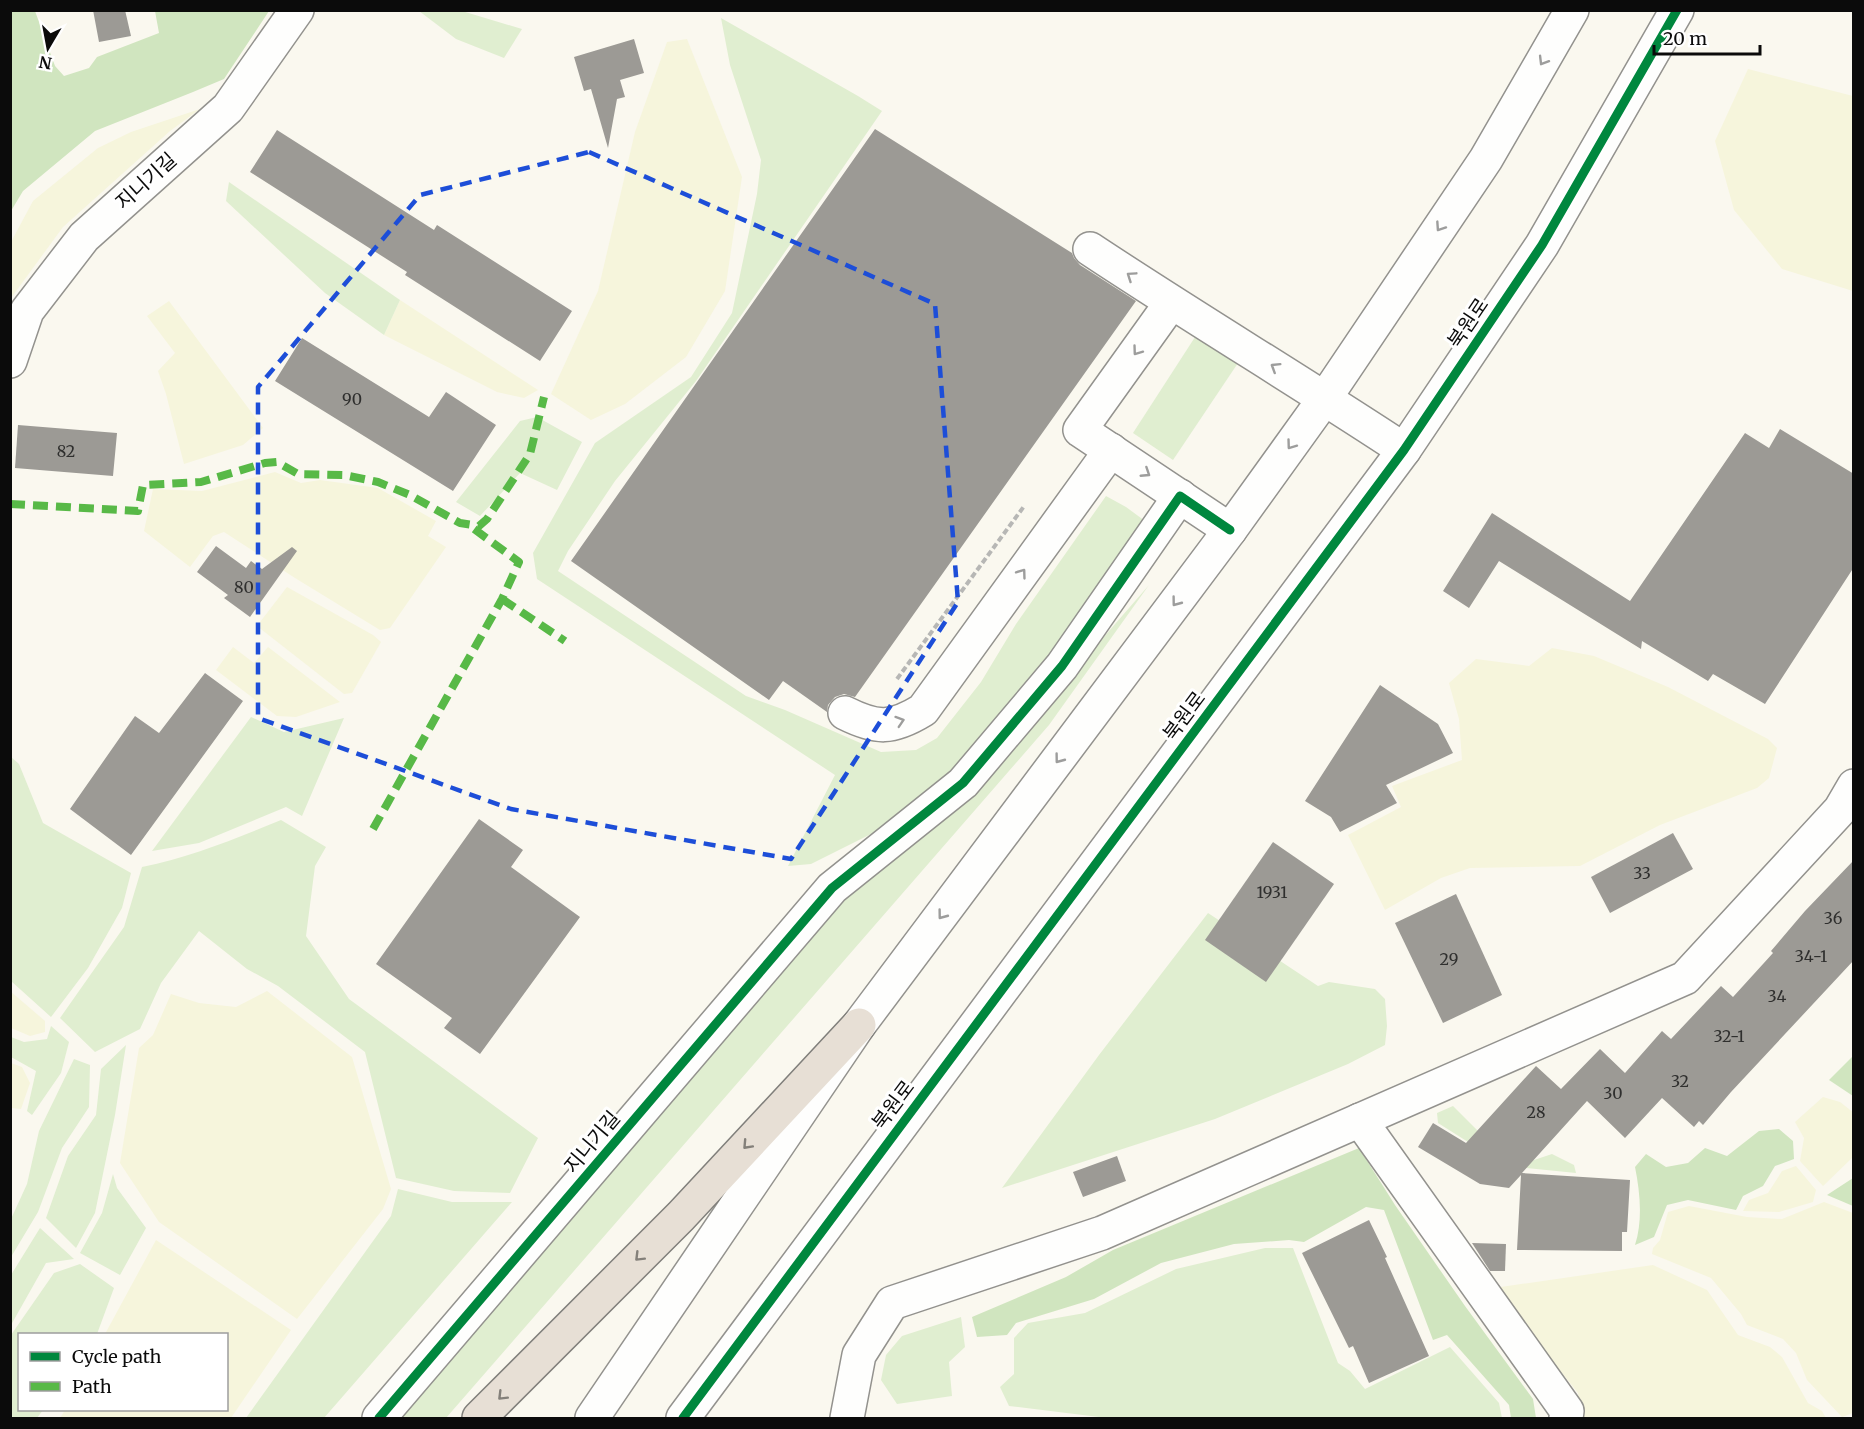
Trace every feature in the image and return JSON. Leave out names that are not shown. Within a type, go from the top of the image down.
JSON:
[{"type":"highway","points":[[479,1419],[681,1216],[859,1025]]},
{"type":"street","name":"지니기길","points":[[10,361],[27,311],[84,237],[228,108],[297,10]]},
{"type":"street","points":[[592,1419],[859,1025],[1230,530],[1325,398],[1486,159],[1572,10]]},
{"type":"street","name":"북원로","points":[[683,1419],[1404,450],[1542,245],[1677,10]]},
{"type":"street","points":[[1090,249],[1171,303],[1325,398],[1404,450]]},
{"type":"street","points":[[1171,303],[1080,430],[1230,530]]},
{"type":"street","points":[[844,713],[865,723],[885,726],[907,720],[923,710],[1111,450]]},
{"type":"street","name":"지니기길","points":[[379,1419],[832,888],[963,783],[1062,666],[1180,496]]},
{"type":"street","points":[[847,1419],[859,1355],[892,1303],[1101,1233],[1685,978],[1840,810],[1854,786]]},
{"type":"street","points":[[1360,1120],[1567,1411],[1566,1419]]},
{"type":"path","points":[[897,679],[1031,497]]},
{"type":"highlighted area","points":[[589,152],[935,304],[958,602],[791,859],[511,809],[258,718],[258,387],[420,195]]},
{"type":"green space","points":[[11,10],[35,11],[55,66],[64,76],[89,68],[97,57],[159,33],[155,11],[269,11],[224,79],[95,131],[23,191],[11,211]]},
{"type":"green space","points":[[419,11],[462,11],[522,29],[504,58],[456,39]]},
{"type":"green space","points":[[721,18],[882,111],[696,381],[615,481],[568,551],[558,571],[746,696],[785,710],[881,752],[916,750],[937,738],[981,682],[1016,624],[1106,496],[1145,521],[1030,689],[953,777],[885,827],[811,864],[788,866],[835,775],[537,579],[533,553],[595,443],[691,377],[732,313],[757,194],[761,160],[730,65]]},
{"type":"green space","points":[[687,39],[742,177],[725,291],[686,357],[625,404],[591,420],[551,394],[598,291],[635,132],[667,42]]},
{"type":"green space","points":[[1748,69],[1853,96],[1853,291],[1782,269],[1734,210],[1715,141]]},
{"type":"green space","points":[[200,109],[170,131],[63,227],[11,298],[11,242],[33,201],[98,148],[131,132]]},
{"type":"green space","points":[[229,182],[400,300],[384,335],[325,293],[226,201]]},
{"type":"green space","points":[[400,300],[538,390],[524,398],[497,392],[384,335]]},
{"type":"green space","points":[[169,301],[263,428],[243,445],[184,464],[158,371],[175,353],[147,316]]},
{"type":"green space","points":[[1197,334],[1240,360],[1173,460],[1133,433]]},
{"type":"green space","points":[[537,417],[582,442],[557,490],[520,473],[480,516],[456,502],[520,421]]},
{"type":"green space","points":[[275,472],[301,483],[320,480],[378,488],[436,521],[428,536],[446,547],[390,628],[380,630],[224,532],[213,536],[190,567],[144,531],[153,489],[202,491]]},
{"type":"green space","points":[[1149,585],[1049,725],[446,1418],[396,1418],[834,903],[1036,715]]},
{"type":"green space","points":[[287,587],[373,635],[381,642],[352,693],[344,694],[257,626]]},
{"type":"green space","points":[[233,647],[254,663],[268,647],[340,702],[296,717],[277,716],[216,670]]},
{"type":"green space","points":[[1552,648],[1594,656],[1668,687],[1768,739],[1777,748],[1769,778],[1757,788],[1660,825],[1580,866],[1470,868],[1441,878],[1385,910],[1348,835],[1401,807],[1392,786],[1462,760],[1459,719],[1449,683],[1476,659],[1529,666]]},
{"type":"green space","points":[[251,717],[284,732],[344,718],[302,816],[286,807],[199,843],[152,851]]},
{"type":"green space","points":[[11,757],[19,764],[43,823],[131,873],[122,908],[88,968],[51,1017],[11,981]]},
{"type":"green space","points":[[281,820],[326,847],[315,866],[306,936],[349,999],[538,1138],[510,1193],[454,1191],[396,1178],[365,1052],[278,986],[247,969],[199,931],[161,983],[140,1029],[95,1052],[60,1018],[124,927],[142,867],[195,853]]},
{"type":"green space","points":[[1208,913],[1318,986],[1329,982],[1375,989],[1385,999],[1387,1026],[1385,1045],[1348,1064],[1215,1119],[1002,1188],[1099,1055]]},
{"type":"green space","points":[[10,991],[45,1021],[45,1032],[30,1036],[11,1028]]},
{"type":"green space","points":[[267,991],[352,1057],[391,1189],[383,1209],[297,1319],[159,1222],[120,1163],[139,1048],[153,1035],[171,994],[199,1003],[236,1007]]},
{"type":"green space","points":[[51,1026],[69,1042],[61,1073],[32,1115],[27,1111],[36,1071],[11,1057],[11,1037],[24,1042],[47,1039]]},
{"type":"green space","points":[[126,1045],[115,1115],[95,1213],[76,1248],[46,1218],[68,1156],[96,1115],[101,1069]]},
{"type":"green space","points":[[1853,1056],[1853,1096],[1829,1080]]},
{"type":"green space","points":[[74,1059],[90,1065],[89,1107],[62,1148],[38,1212],[11,1257],[11,1219],[27,1184],[39,1131]]},
{"type":"green space","points":[[11,1063],[22,1067],[30,1083],[21,1109],[11,1108]]},
{"type":"green space","points":[[1823,1097],[1840,1102],[1854,1113],[1853,1157],[1823,1186],[1800,1161],[1804,1138],[1795,1122]]},
{"type":"green space","points":[[1453,1106],[1485,1138],[1531,1161],[1552,1154],[1574,1165],[1576,1173],[1506,1166],[1438,1123],[1437,1113]]},
{"type":"green space","points":[[1779,1129],[1793,1141],[1794,1159],[1775,1166],[1763,1186],[1743,1196],[1736,1210],[1688,1200],[1667,1205],[1654,1237],[1635,1245],[1640,1206],[1635,1167],[1646,1154],[1666,1167],[1688,1163],[1705,1148],[1727,1156],[1759,1131]]},
{"type":"green space","points":[[1359,1148],[1395,1205],[1465,1306],[1533,1399],[1536,1418],[1511,1418],[1509,1405],[1447,1335],[1433,1340],[1384,1210],[1366,1207],[1304,1242],[1289,1240],[1234,1244],[1161,1263],[1094,1299],[1016,1323],[1007,1335],[977,1337],[972,1317],[1066,1277],[1113,1250]]},
{"type":"green space","points":[[1796,1166],[1816,1190],[1813,1202],[1779,1212],[1743,1211],[1749,1200],[1768,1193],[1782,1171]]},
{"type":"green space","points":[[113,1174],[117,1188],[146,1228],[120,1275],[80,1253],[102,1213]]},
{"type":"green space","points":[[1853,1178],[1853,1206],[1827,1195]]},
{"type":"green space","points":[[398,1189],[452,1202],[512,1202],[324,1418],[246,1418],[391,1216]]},
{"type":"green space","points":[[1824,1202],[1853,1213],[1853,1413],[1842,1417],[1807,1380],[1796,1353],[1783,1339],[1747,1325],[1741,1314],[1711,1278],[1652,1254],[1653,1248],[1660,1240],[1668,1212],[1689,1206],[1747,1217],[1782,1219]]},
{"type":"green space","points":[[40,1228],[74,1259],[46,1263],[11,1325],[11,1275]]},
{"type":"green space","points":[[156,1240],[291,1330],[231,1418],[60,1418],[64,1411],[228,1411],[228,1333],[106,1333]]},
{"type":"green space","points":[[1265,1248],[1293,1248],[1338,1363],[1350,1371],[1365,1389],[1450,1347],[1499,1403],[1502,1418],[1107,1418],[1009,1406],[1000,1387],[1014,1374],[1014,1338],[1028,1323],[1085,1313],[1176,1269]]},
{"type":"green space","points":[[80,1264],[114,1288],[97,1333],[18,1333],[18,1411],[42,1411],[37,1418],[11,1418],[11,1335],[54,1273]]},
{"type":"green space","points":[[1653,1265],[1707,1290],[1738,1335],[1770,1347],[1782,1357],[1808,1403],[1822,1411],[1826,1418],[1581,1418],[1578,1393],[1494,1288]]},
{"type":"green space","points":[[961,1317],[965,1347],[949,1362],[952,1396],[897,1404],[881,1380],[886,1355],[902,1336]]},
{"type":"building","points":[[93,10],[125,10],[131,36],[99,42]]},
{"type":"building","points":[[634,39],[644,73],[620,80],[625,97],[617,99],[608,148],[591,89],[584,91],[574,57]]},
{"type":"building","points":[[875,129],[1072,253],[1080,265],[1136,301],[855,697],[844,694],[835,697],[828,705],[827,712],[783,681],[769,700],[571,561]]},
{"type":"building","points":[[277,130],[434,230],[437,225],[572,311],[540,361],[405,275],[407,272],[250,172]]},
{"type":"building","points":[[302,338],[429,417],[446,392],[496,425],[453,491],[275,381]]},
{"type":"building","points":[[18,425],[117,433],[113,476],[15,468]]},
{"type":"building","points":[[1780,429],[1854,474],[1854,567],[1765,704],[1713,674],[1708,681],[1642,641],[1641,649],[1499,561],[1469,608],[1443,591],[1492,513],[1630,601],[1745,433],[1769,448]]},
{"type":"building","points":[[216,546],[246,568],[251,561],[262,569],[292,547],[297,551],[250,617],[224,598],[228,595],[197,572]]},
{"type":"building","points":[[205,673],[243,701],[131,855],[70,809],[135,716],[159,733]]},
{"type":"building","points":[[1380,685],[1438,724],[1453,753],[1386,785],[1397,803],[1340,832],[1331,817],[1305,801]]},
{"type":"building","points":[[479,819],[523,850],[511,867],[580,917],[480,1054],[444,1028],[452,1018],[376,964]]},
{"type":"building","points":[[1673,833],[1693,869],[1610,913],[1591,877]]},
{"type":"building","points":[[1273,842],[1334,884],[1266,982],[1205,940]]},
{"type":"building","points":[[1854,860],[1854,960],[1703,1125],[1699,1121],[1694,1127],[1662,1098],[1625,1138],[1587,1101],[1522,1173],[1630,1180],[1627,1232],[1622,1232],[1622,1251],[1517,1250],[1521,1175],[1509,1188],[1480,1184],[1418,1147],[1433,1123],[1466,1143],[1536,1066],[1561,1089],[1600,1049],[1625,1073],[1662,1031],[1671,1039],[1721,986],[1733,997],[1773,953],[1771,951],[1805,911]]},
{"type":"building","points":[[1456,894],[1502,995],[1443,1023],[1395,923]]},
{"type":"building","points":[[1117,1156],[1126,1181],[1083,1197],[1073,1172]]},
{"type":"building","points":[[1369,1220],[1429,1356],[1369,1383],[1353,1346],[1349,1348],[1302,1253]]},
{"type":"building","points":[[1472,1243],[1506,1244],[1505,1271],[1490,1271]]},
{"type":"marked path","points":[[10,504],[138,511],[143,485],[201,482],[265,463],[277,462],[298,474],[344,475],[378,482],[410,495],[460,523],[479,526],[487,519],[530,454],[544,397]]},
{"type":"marked path","points":[[373,829],[502,599],[519,562],[470,526]]},
{"type":"marked path","points":[[502,599],[565,641]]},
{"type":"cycle path","points":[[683,1418],[1404,450],[1542,245],[1677,10]]},
{"type":"cycle path","points":[[379,1418],[832,888],[963,783],[1062,666],[1180,496],[1230,530]]}]
